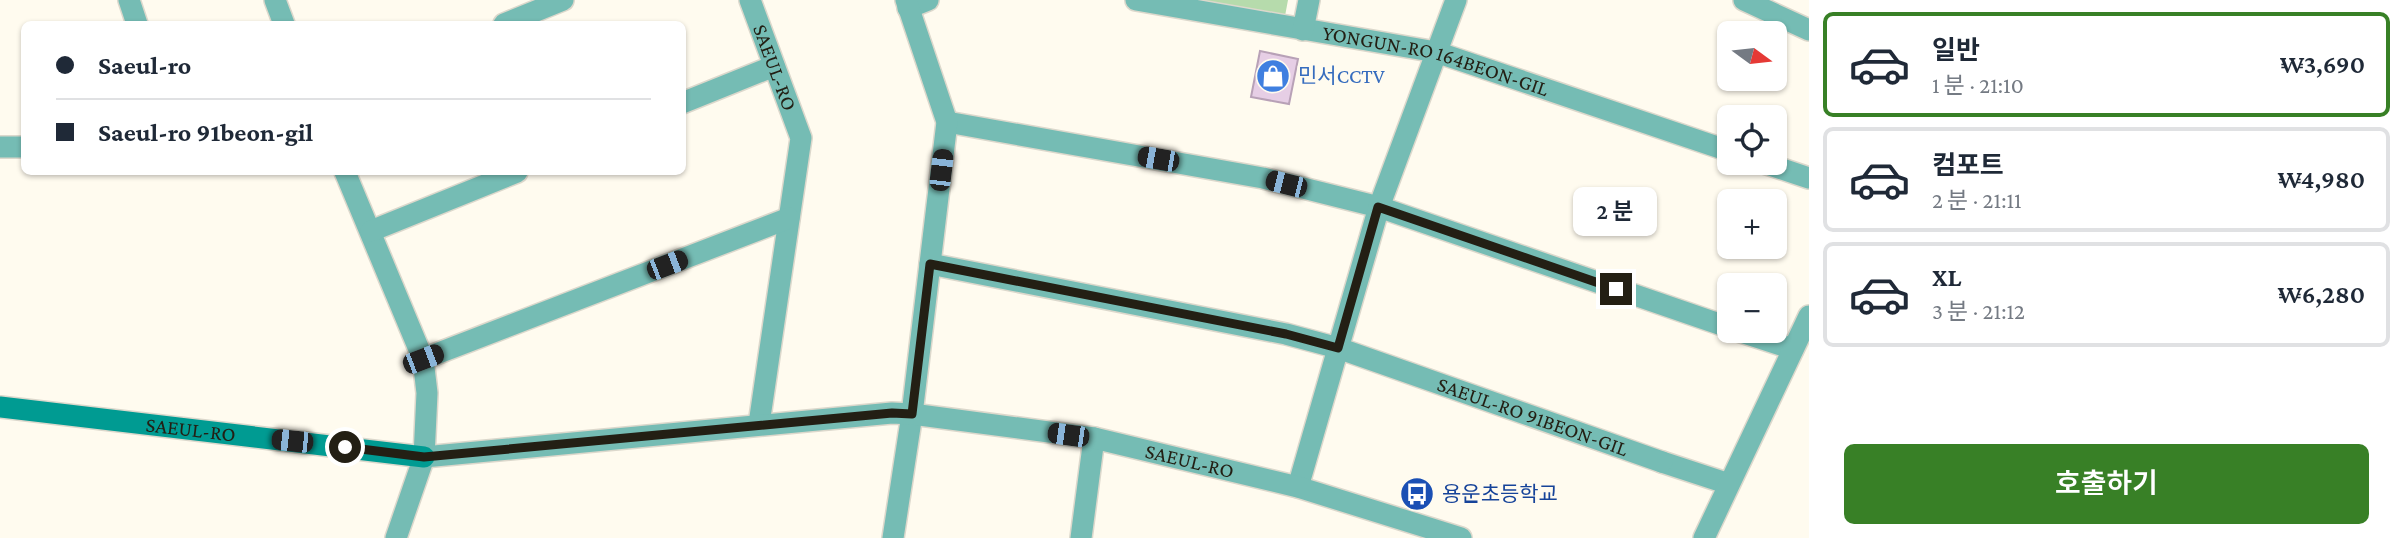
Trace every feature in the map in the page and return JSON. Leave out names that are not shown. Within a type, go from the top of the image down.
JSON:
[{"type":"main road","name":"SAEUL-RO","points":[[0,407],[424,457]]},
{"type":"street","points":[[129,0],[136,21]]},
{"type":"street","points":[[275,0],[283,21]]},
{"type":"street","points":[[511,21],[563,0]]},
{"type":"street","name":"SAEUL-RO","points":[[750,0],[801,138],[759,424]]},
{"type":"street","points":[[893,538],[912,414],[947,122],[907,4],[928,0]]},
{"type":"street","name":"YONGUN-RO 164BEON-GIL","points":[[1136,0],[1172,3],[1303,30],[1436,52],[1717,147]]},
{"type":"street","points":[[1303,30],[1309,0]]},
{"type":"street","points":[[1298,487],[1378,207],[1456,0]]},
{"type":"street","points":[[1744,0],[1809,30]]},
{"type":"street","points":[[686,101],[774,66]]},
{"type":"street","points":[[947,122],[1263,178],[1378,207],[1717,324]]},
{"type":"street","points":[[0,147],[21,147]]},
{"type":"street","points":[[1787,171],[1809,178]]},
{"type":"street","points":[[346,175],[423,359],[427,393],[424,457],[397,538]]},
{"type":"street","points":[[371,231],[510,175]]},
{"type":"street","points":[[423,359],[789,218]]},
{"type":"street","name":"SAEUL-RO 91BEON-GIL","points":[[930,264],[1286,334],[1338,348],[1729,484]]},
{"type":"street","points":[[1704,538],[1809,316]]},
{"type":"street","points":[[1775,343],[1793,349]]},
{"type":"street","name":"SAEUL-RO","points":[[424,457],[759,424],[892,413],[912,414],[1094,438],[1298,487],[1461,538]]},
{"type":"street","points":[[1081,538],[1094,438]]},
{"type":"green space","points":[[1201,0],[1288,0],[1285,16]]},
{"type":"building","points":[[1260,51],[1298,59],[1289,104],[1251,97]]},
{"type":"place","name":"민서CCTV","points":[[1273,76]]},
{"type":"place","name":"용운초등학교","points":[[1417,494]]},
{"type":"route","points":[[345,447],[424,457],[759,424],[892,413],[912,414],[930,264],[1286,334],[1338,348],[1378,207],[1616,289]]}]
